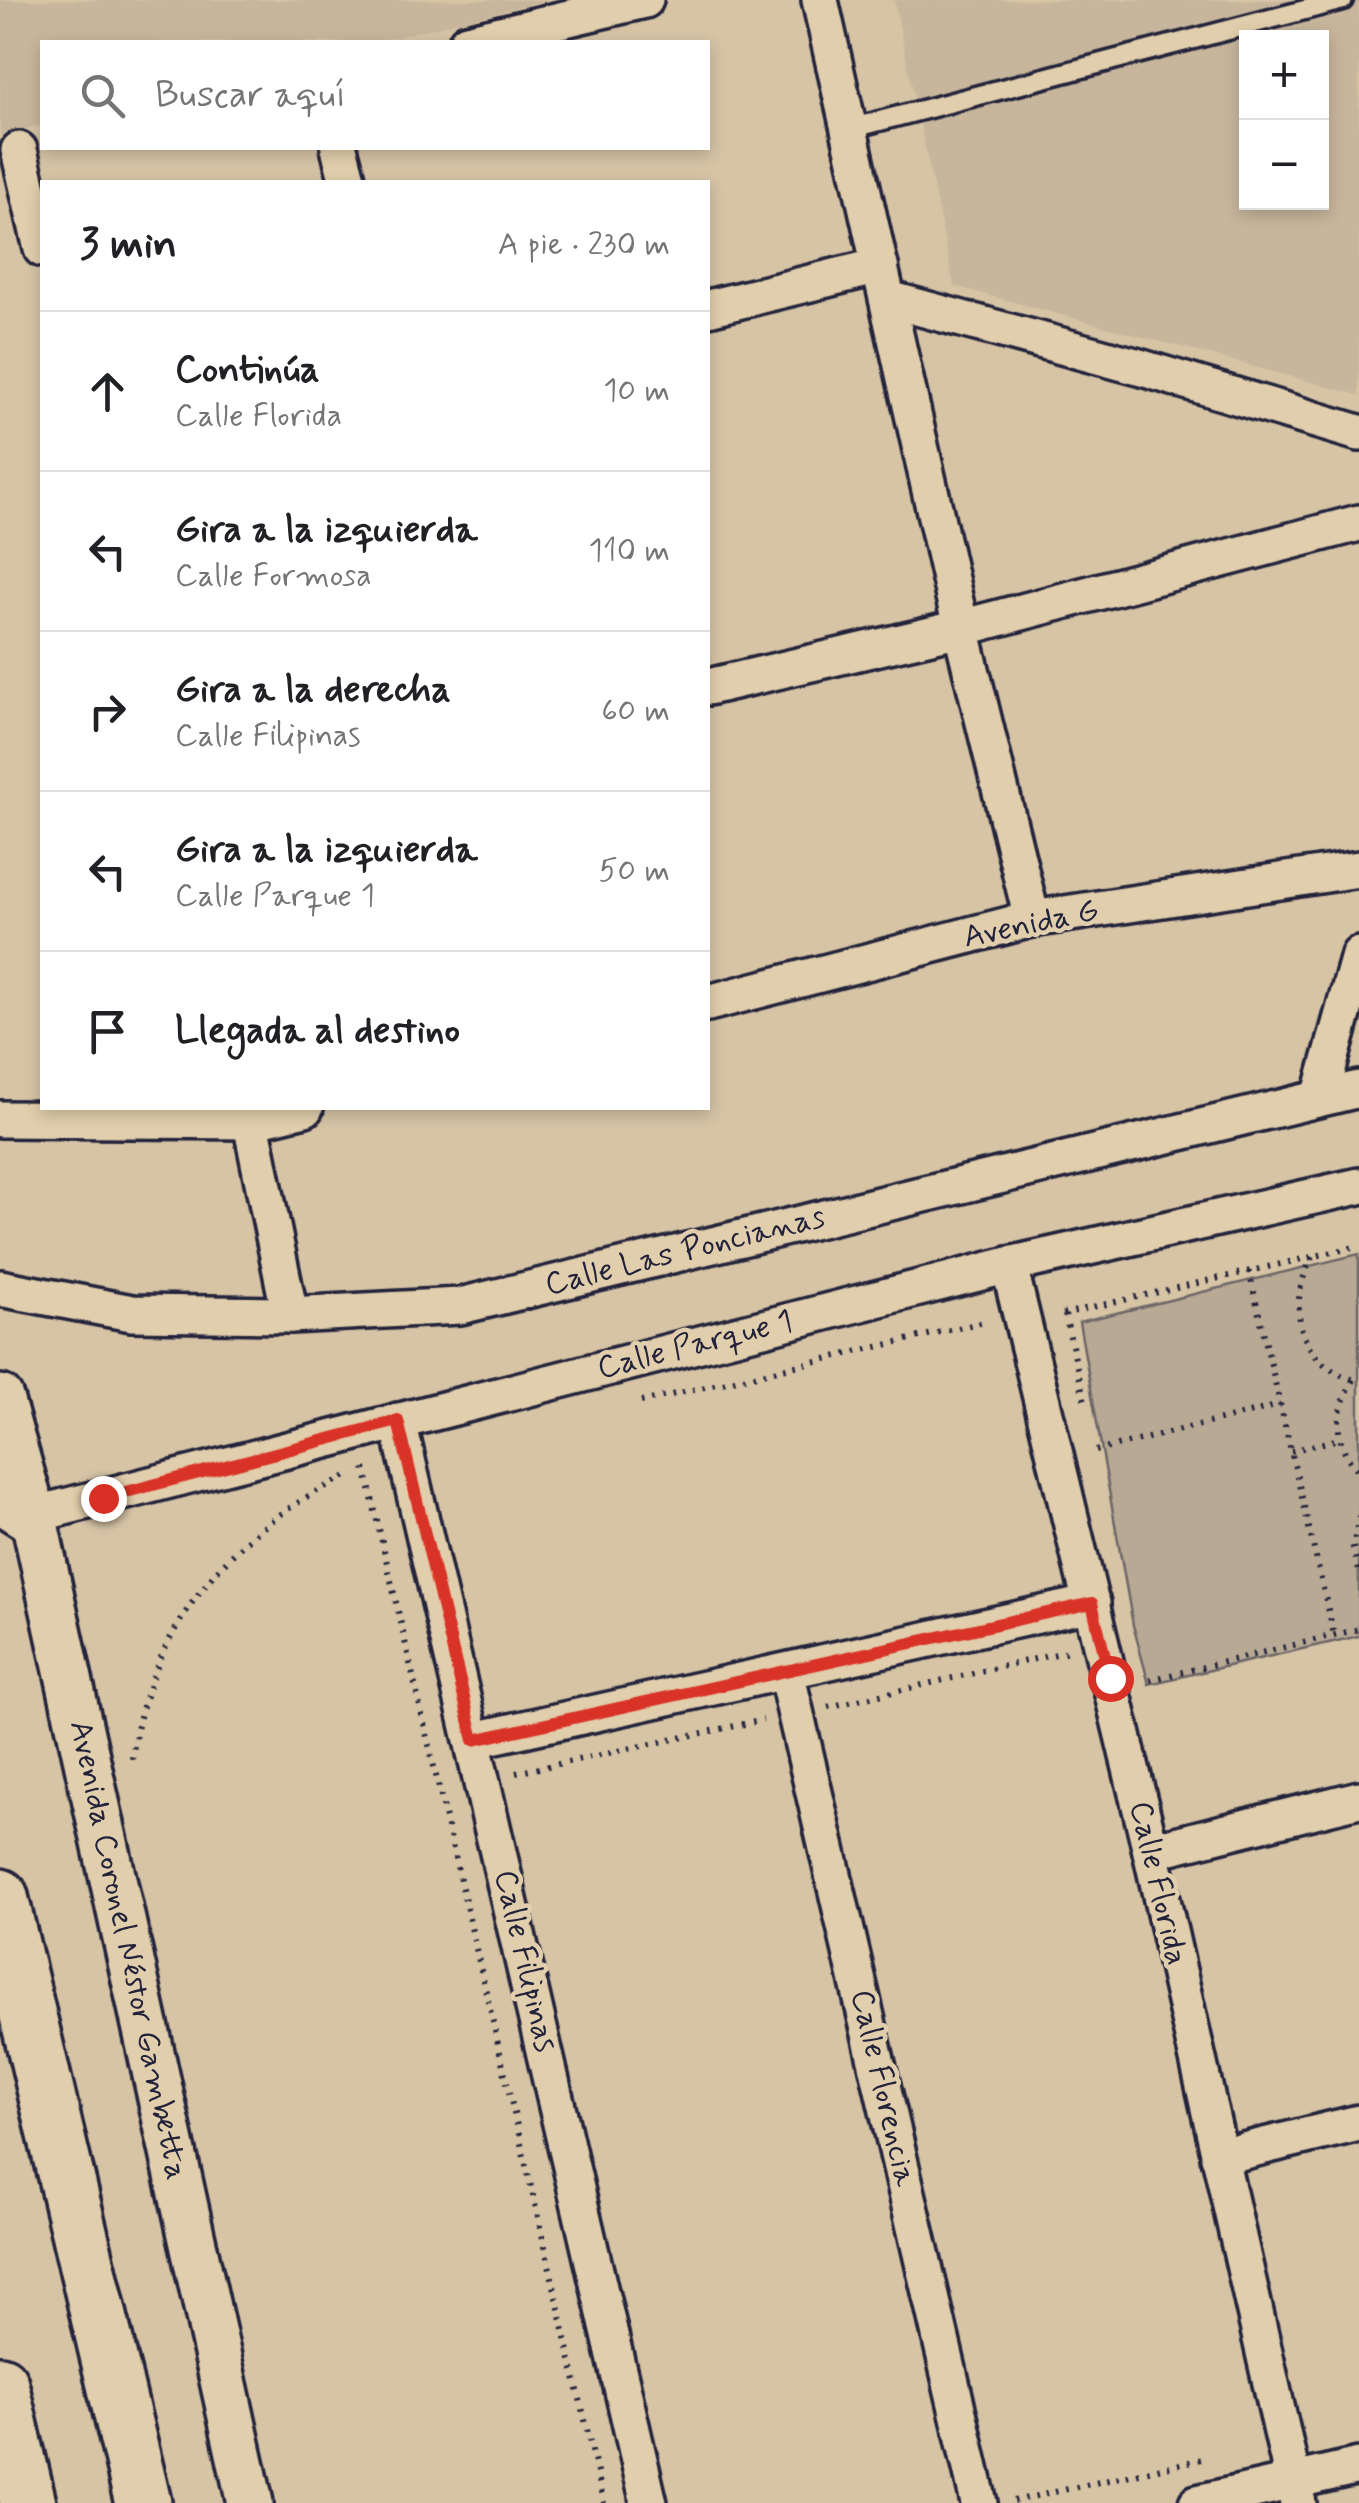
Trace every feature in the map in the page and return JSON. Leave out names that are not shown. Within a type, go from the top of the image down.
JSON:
[{"type":"highway","points":[[0,1897],[143,2503]]},
{"type":"highway","points":[[0,2384],[28,2503]]},
{"type":"street","points":[[475,40],[645,0]]},
{"type":"street","points":[[820,0],[961,628],[1032,919]]},
{"type":"street","points":[[20,150],[40,240]]},
{"type":"street","points":[[340,150],[347,180]]},
{"type":"street","points":[[710,308],[884,282],[1139,367],[1359,433]]},
{"type":"street","points":[[710,687],[961,628],[1359,523]]},
{"type":"street","name":"Avenida G","points":[[710,1002],[1032,919],[1359,869]]},
{"type":"street","points":[[1320,1098],[1359,955]]},
{"type":"street","name":"Calle Las Poncianas","points":[[0,1288],[132,1314],[290,1316],[460,1306],[1359,1089]]},
{"type":"street","points":[[0,1118],[286,1110]]},
{"type":"street","points":[[249,1114],[290,1316]]},
{"type":"street","name":"Calle Parque 1","points":[[16,1505],[398,1421],[1008,1265],[1359,1186]]},
{"type":"street","name":"Calle Florida","points":[[1008,1265],[1151,1850],[1296,2492]]},
{"type":"street","name":"Avenida Coronel Néstor Gambetta","points":[[0,1398],[16,1505],[250,2503]]},
{"type":"street","name":"Calle Filipinas","points":[[398,1421],[649,2503]]},
{"type":"street","points":[[474,1740],[1092,1603]]},
{"type":"street","name":"Calle Florencia","points":[[786,1672],[979,2503]]},
{"type":"street","points":[[1151,1850],[1359,1800]]},
{"type":"street","points":[[1218,2157],[1359,2123]]},
{"type":"street","points":[[1198,2503],[1296,2492],[1359,2466]]},
{"type":"lane","points":[[849,129],[1343,0]]},
{"type":"path","points":[[1065,1315],[1359,1246]]},
{"type":"path","points":[[1314,1256],[1299,1286],[1297,1318],[1316,1358],[1356,1380],[1337,1418],[1339,1439],[1359,1473]]},
{"type":"path","points":[[1249,1271],[1334,1635]]},
{"type":"path","points":[[630,1404],[991,1320]]},
{"type":"path","points":[[1096,1452],[1280,1405]]},
{"type":"path","points":[[1292,1451],[1339,1439]]},
{"type":"path","points":[[132,1774],[142,1703],[160,1652],[198,1592],[246,1538],[308,1494],[376,1465]]},
{"type":"path","points":[[366,1468],[604,2503]]},
{"type":"path","points":[[1359,1516],[1353,1547],[1359,1570]]},
{"type":"path","points":[[1150,1680],[1359,1629]]},
{"type":"path","points":[[816,1710],[1080,1648]]},
{"type":"path","points":[[503,1775],[779,1718]]},
{"type":"path","points":[[1003,2503],[1215,2456]]},
{"type":"shaded area","points":[[0,0],[547,0],[383,40],[40,40],[40,125],[0,135]]},
{"type":"shaded area","points":[[894,0],[1359,0],[1359,395],[954,286]]},
{"type":"shaded area","points":[[1359,1254],[1359,1636],[1149,1684],[1133,1625],[1079,1322]]},
{"type":"route","points":[[103,1498],[398,1421],[474,1740],[1092,1603],[1110,1678]]}]
